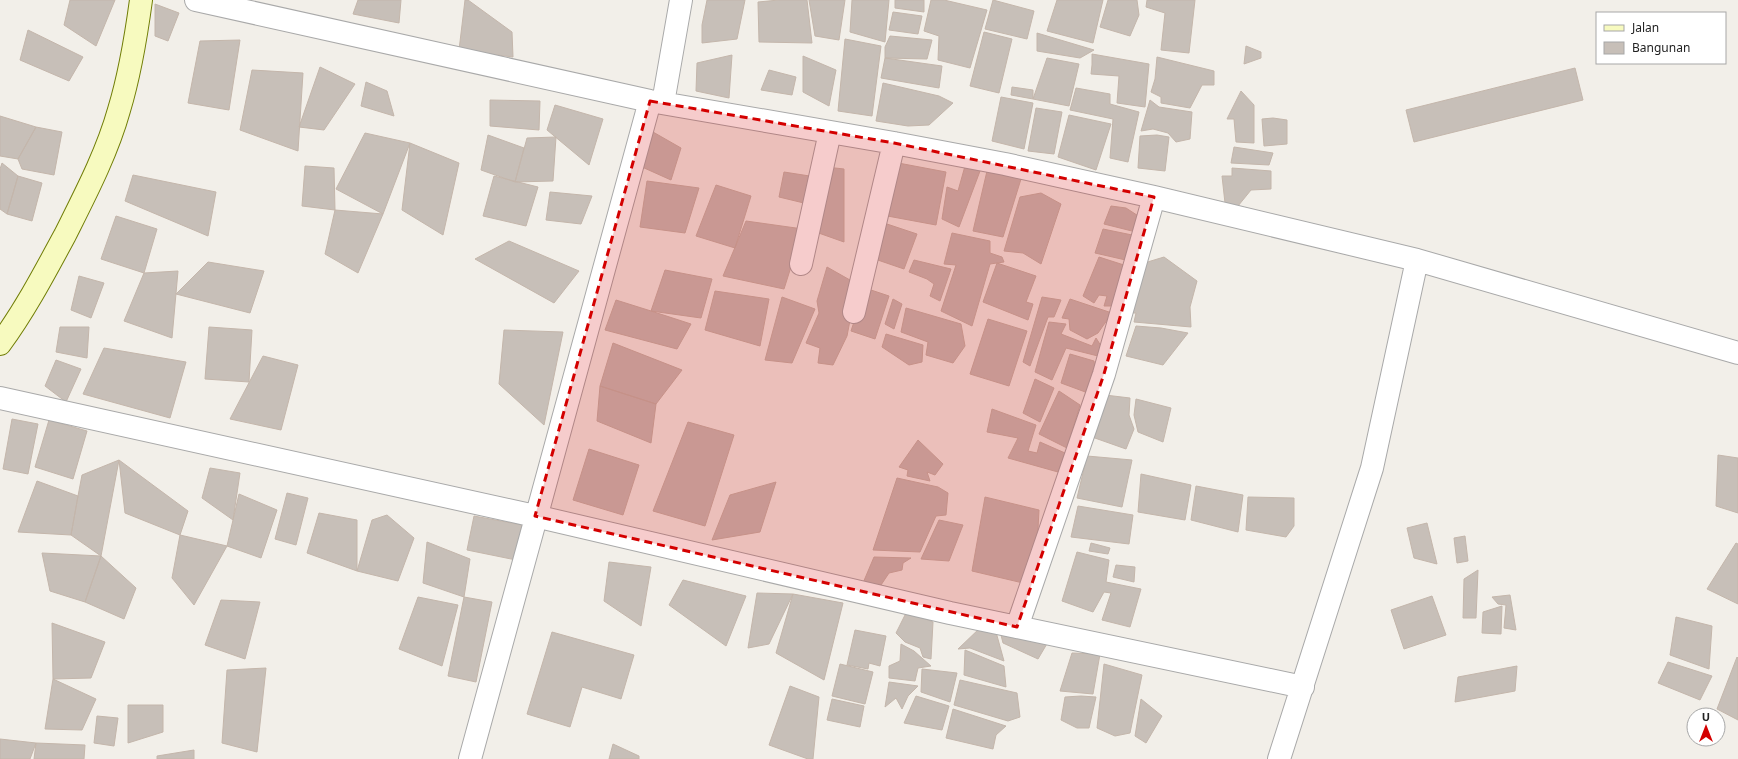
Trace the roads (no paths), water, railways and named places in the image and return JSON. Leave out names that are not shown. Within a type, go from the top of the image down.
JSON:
[{"type":"main road","points":[[0,344],[16,322],[55,254],[91,186],[119,111],[135,45],[141,0]]},
{"type":"street","points":[[196,0],[264,7],[657,102],[894,143],[1005,164],[1154,197],[1417,260],[1738,353]]},
{"type":"street","points":[[470,759],[535,516],[657,102],[681,0]]},
{"type":"street","points":[[800,264],[830,132]]},
{"type":"street","points":[[854,312],[894,143]]},
{"type":"street","points":[[1017,627],[1104,374],[1154,197]]},
{"type":"street","points":[[1279,759],[1372,468],[1417,260]]},
{"type":"street","points":[[0,398],[535,516],[1017,627],[1302,687]]}]
